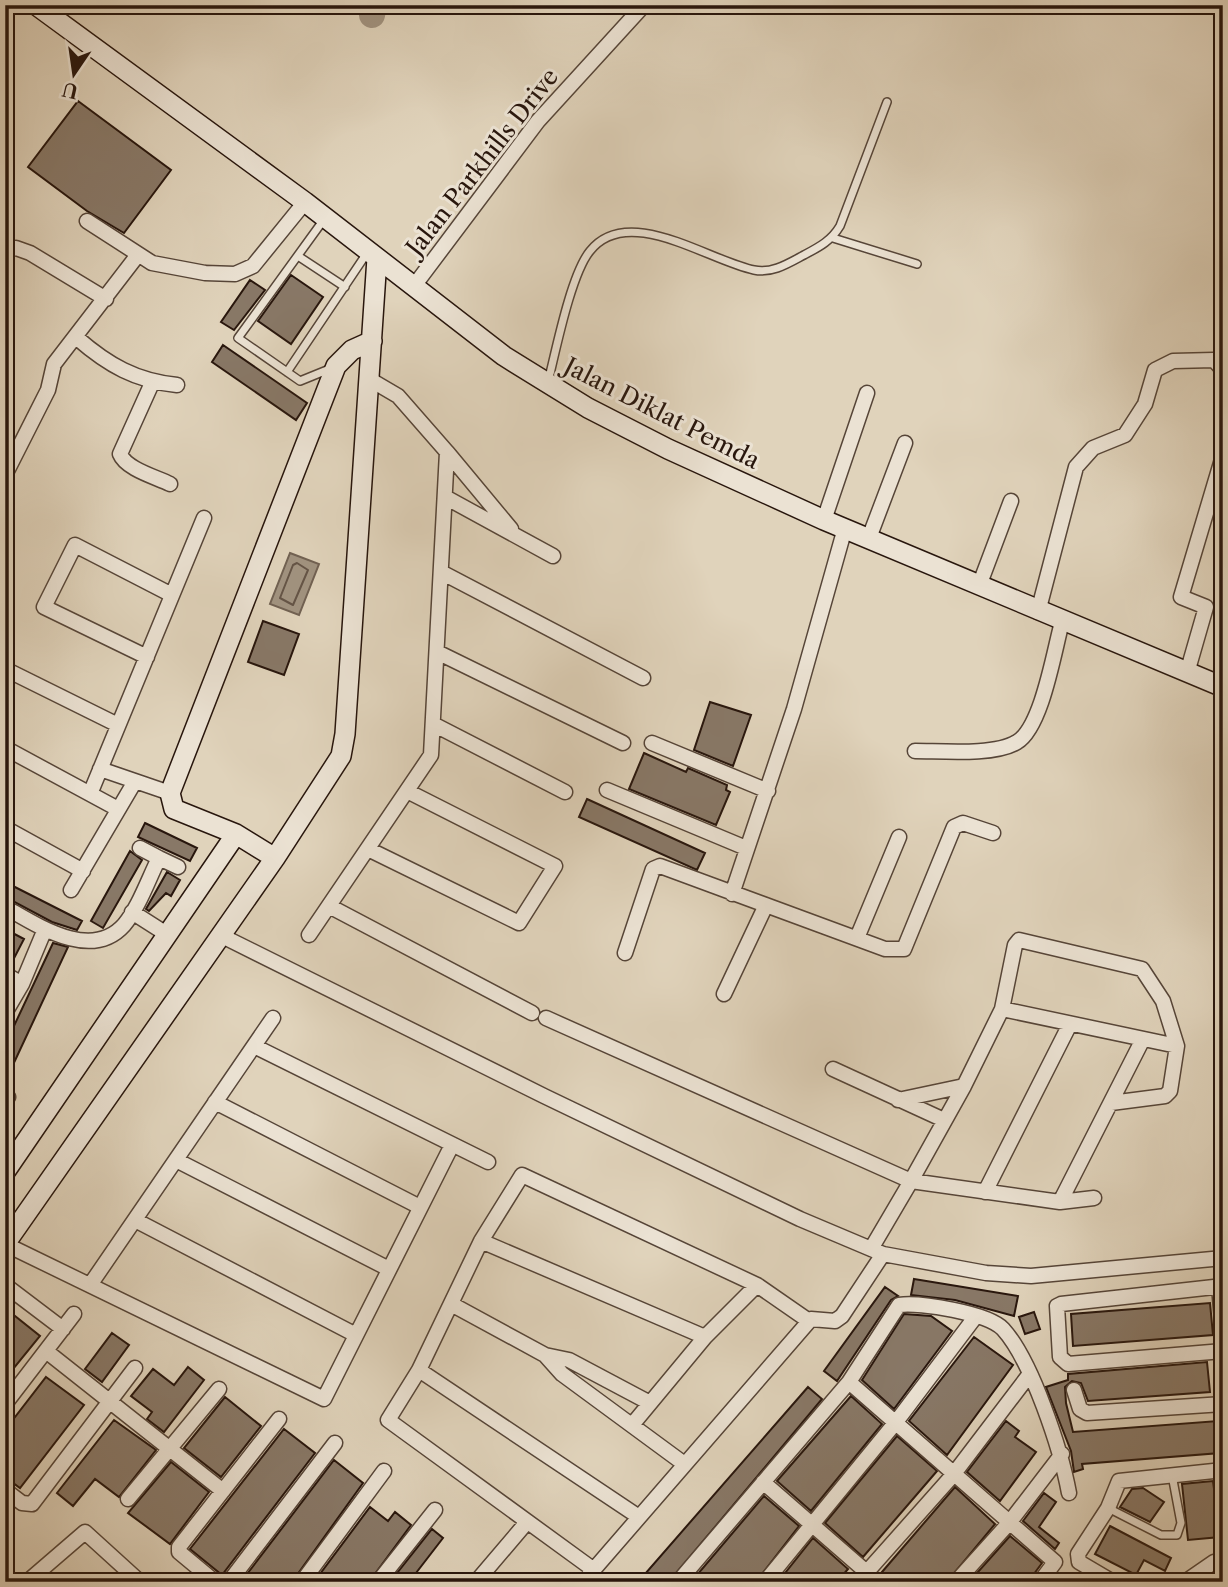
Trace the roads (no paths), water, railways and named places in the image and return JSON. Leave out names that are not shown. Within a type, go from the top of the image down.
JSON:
[{"type":"street","name":"Jalan Diklat Pemda","points":[[36,5],[305,202],[504,356],[588,408],[668,449],[824,520],[869,537],[1038,612],[1223,687]]},
{"type":"street","name":"Jalan Parkhills Drive","points":[[414,286],[538,121],[644,5]]},
{"type":"street","points":[[87,221],[137,256],[152,263],[205,273],[245,271],[253,266],[305,202]]},
{"type":"street","points":[[5,250],[16,248],[30,253],[106,299]]},
{"type":"street","points":[[373,255],[372,341],[345,734],[341,756],[6,1245],[324,1399],[452,1145]]},
{"type":"street","points":[[5,475],[48,390],[54,364],[77,338],[137,256]]},
{"type":"street","points":[[77,338],[104,362],[152,383],[177,385]]},
{"type":"street","points":[[271,855],[240,836],[174,808],[170,793],[336,366],[352,350],[372,341]]},
{"type":"street","points":[[1038,612],[1076,467],[1093,448],[1125,435],[1145,404],[1156,370],[1173,361],[1200,360],[1214,360],[1223,370]]},
{"type":"street","points":[[369,379],[398,396],[516,536]]},
{"type":"street","points":[[152,383],[120,454],[122,459],[132,466],[170,484]]},
{"type":"street","points":[[824,520],[867,393]]},
{"type":"street","points":[[869,537],[905,443]]},
{"type":"street","points":[[309,935],[431,755],[447,452]]},
{"type":"street","points":[[1187,673],[1206,607],[1181,597],[1223,456]]},
{"type":"street","points":[[445,497],[553,556]]},
{"type":"street","points":[[979,586],[1011,501]]},
{"type":"street","points":[[90,794],[204,518]]},
{"type":"street","points":[[732,894],[768,791],[845,528]]},
{"type":"street","points":[[146,657],[44,607],[75,545],[172,595]]},
{"type":"street","points":[[441,572],[643,678]]},
{"type":"street","points":[[915,751],[991,750],[1016,743],[1026,735],[1033,726],[1062,622]]},
{"type":"street","points":[[437,652],[623,743]]},
{"type":"street","points":[[5,668],[118,724]]},
{"type":"street","points":[[433,724],[565,792]]},
{"type":"street","points":[[652,743],[768,791]]},
{"type":"street","points":[[5,748],[118,809]]},
{"type":"street","points":[[100,769],[134,783],[170,793]]},
{"type":"street","points":[[71,890],[134,783]]},
{"type":"street","points":[[607,790],[746,848]]},
{"type":"street","points":[[368,849],[519,923],[555,866],[407,791]]},
{"type":"street","points":[[625,953],[655,866],[893,951],[907,947],[954,827],[963,823],[993,833]]},
{"type":"street","points":[[5,828],[83,871]]},
{"type":"street","points":[[5,1172],[168,935],[240,836]]},
{"type":"street","points":[[857,938],[899,836]]},
{"type":"street","points":[[139,848],[178,867]]},
{"type":"street","points":[[5,907],[45,929],[76,941],[96,940],[122,927],[159,858]]},
{"type":"street","points":[[724,994],[766,905]]},
{"type":"street","points":[[329,906],[539,1015],[911,1181],[1060,1202],[1094,1198]]},
{"type":"street","points":[[132,912],[168,935]]},
{"type":"street","points":[[5,1013],[22,984],[45,929]]},
{"type":"street","points":[[220,934],[544,1096],[800,1219],[877,1251],[986,1273],[1031,1276],[1223,1258]]},
{"type":"street","points":[[583,1582],[683,1463],[809,1321],[816,1317],[839,1319],[964,1086],[1002,1009],[1015,945],[1019,940],[1142,969],[1163,1001],[1177,1046],[1170,1091],[1165,1096],[1111,1103]]},
{"type":"street","points":[[5,974],[22,984]]},
{"type":"street","points":[[1002,1009],[1177,1046]]},
{"type":"street","points":[[90,1285],[273,1018]]},
{"type":"street","points":[[985,1192],[1070,1024]]},
{"type":"street","points":[[1060,1202],[1143,1039]]},
{"type":"street","points":[[254,1046],[488,1163]]},
{"type":"street","points":[[834,1069],[944,1120]]},
{"type":"street","points":[[898,1100],[964,1086]]},
{"type":"street","points":[[215,1102],[420,1208]]},
{"type":"street","points":[[176,1160],[389,1269]]},
{"type":"street","points":[[593,1570],[388,1420],[419,1370],[453,1305],[481,1241],[522,1175],[757,1285],[809,1321]]},
{"type":"street","points":[[135,1220],[356,1335]]},
{"type":"street","points":[[481,1241],[705,1337]]},
{"type":"street","points":[[5,1285],[63,1329]]},
{"type":"street","points":[[632,1425],[705,1337],[757,1285]]},
{"type":"street","points":[[1223,1332],[1221,1286],[1061,1304],[1057,1306],[1055,1314],[1060,1357],[1068,1364],[1223,1351]]},
{"type":"street","points":[[678,1582],[849,1382],[899,1305],[912,1303],[976,1316],[1003,1329],[1029,1375],[1062,1454],[1069,1493]]},
{"type":"street","points":[[453,1305],[545,1354],[569,1360],[650,1403]]},
{"type":"street","points":[[8,1394],[74,1314]]},
{"type":"street","points":[[765,1582],[896,1422],[976,1316]]},
{"type":"street","points":[[46,1351],[223,1491]]},
{"type":"street","points":[[545,1354],[562,1374],[683,1463]]},
{"type":"street","points":[[5,1490],[22,1503],[32,1504],[135,1367]]},
{"type":"street","points":[[419,1370],[639,1517]]},
{"type":"street","points":[[763,1482],[814,1525],[868,1578],[953,1475],[1029,1375]]},
{"type":"street","points":[[849,1382],[1055,1562],[1040,1582]]},
{"type":"street","points":[[128,1499],[219,1389]]},
{"type":"street","points":[[1074,1390],[1080,1409],[1087,1413],[1223,1404]]},
{"type":"street","points":[[215,1582],[179,1552],[179,1547],[279,1419]]},
{"type":"street","points":[[229,1582],[335,1443]]},
{"type":"street","points":[[956,1582],[1009,1523],[1062,1454]]},
{"type":"street","points":[[1113,1582],[1083,1566],[1079,1562],[1078,1554],[1108,1508],[1119,1481],[1223,1470]]},
{"type":"street","points":[[302,1582],[384,1471]]},
{"type":"street","points":[[378,1582],[435,1510]]},
{"type":"street","points":[[476,1582],[527,1522]]},
{"type":"street","points":[[27,1582],[85,1532],[140,1582]]},
{"type":"street","points":[[1185,1582],[1214,1562],[1223,1561]]},
{"type":"lane","points":[[548,382],[581,265],[601,240],[624,230],[680,243],[754,270],[780,267],[833,238],[841,226],[887,102]]},
{"type":"lane","points":[[325,218],[238,338],[300,380],[336,366]]},
{"type":"lane","points":[[833,238],[917,264]]},
{"type":"lane","points":[[287,372],[345,287],[373,255]]},
{"type":"lane","points":[[298,256],[345,287]]},
{"type":"lane","points":[[1108,1508],[1161,1535],[1177,1535],[1181,1523],[1172,1475]]},
{"type":"water","points":[[290,553],[319,564],[299,615],[270,604]]},
{"type":"waterway","points":[[372,15],[374,5]]}]
